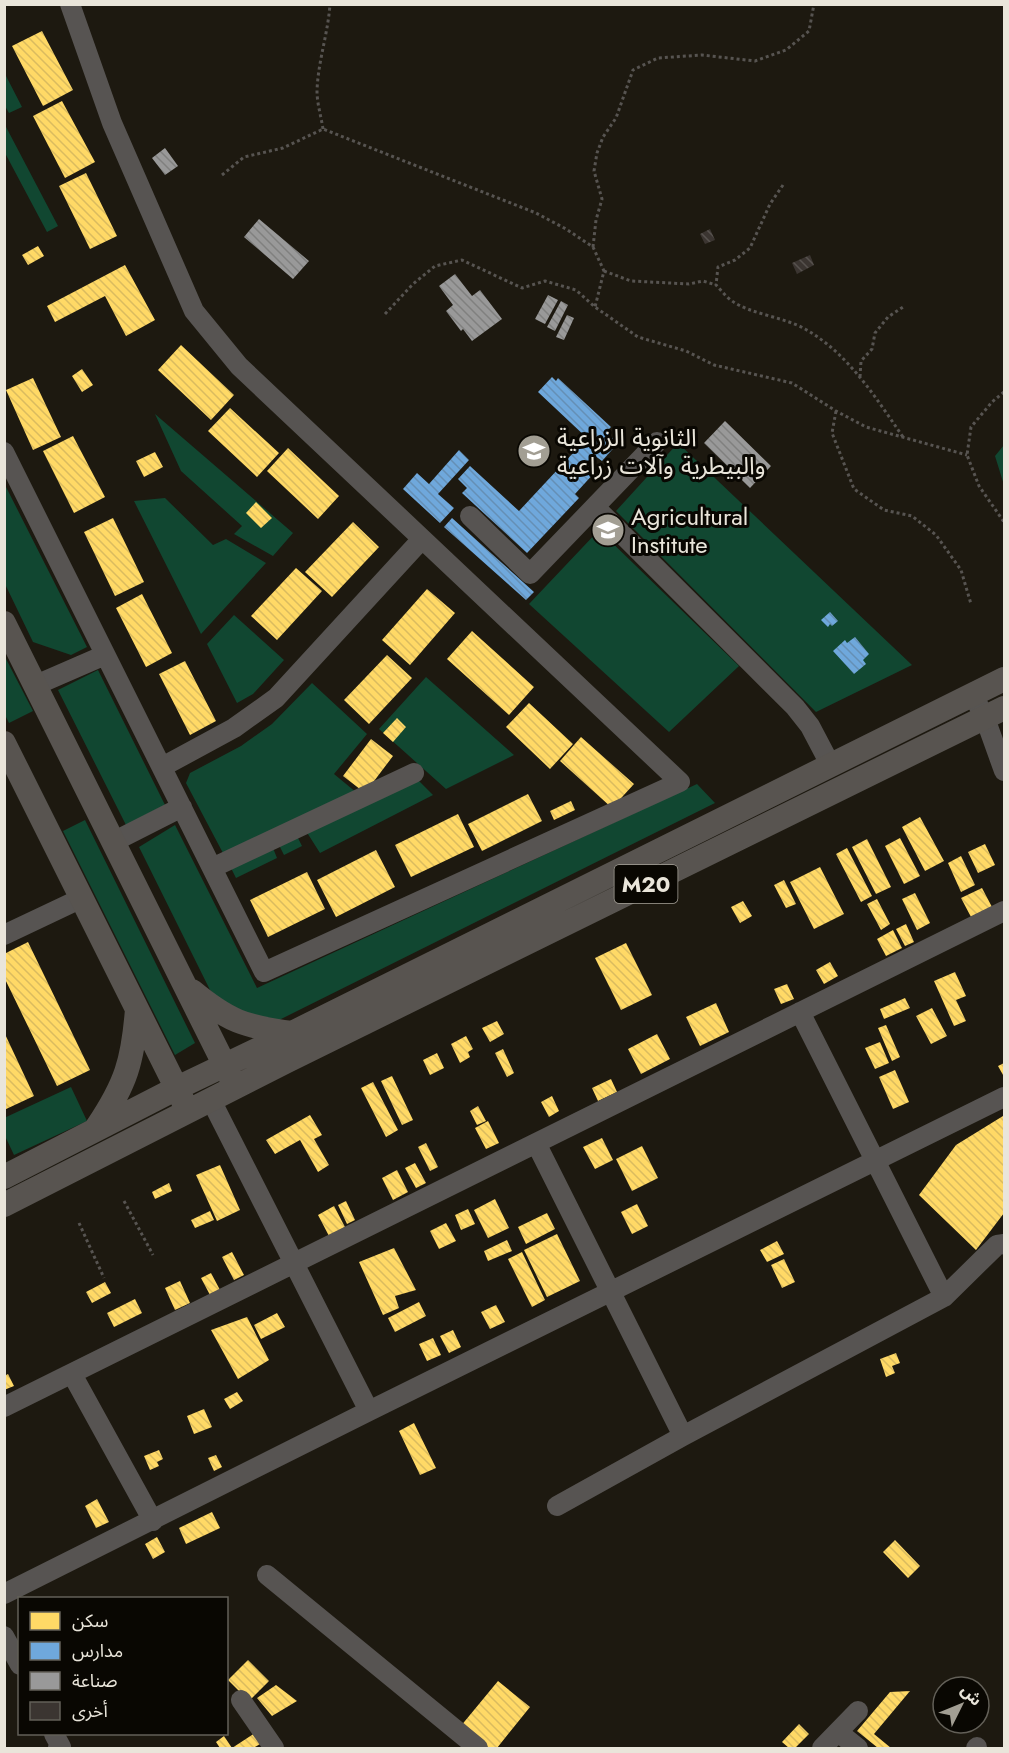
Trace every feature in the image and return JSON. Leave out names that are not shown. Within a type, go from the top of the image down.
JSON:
[{"type":"main road","points":[[4,623],[236,1087],[4,1205]]},
{"type":"main road","name":"M20","points":[[292,1033],[1005,679]]},
{"type":"main road","name":"M20","points":[[236,1087],[995,713]]},
{"type":"main road","points":[[4,743],[188,1111]]},
{"type":"main road","points":[[185,985],[230,1020],[262,1030],[292,1033]]},
{"type":"main road","points":[[95,1129],[115,1101],[128,1072],[135,1041],[137,1009]]},
{"type":"main road","points":[[9,1170],[292,1033]]},
{"type":"street","points":[[4,452],[264,972],[681,782],[239,366],[194,311],[112,123],[70,4]]},
{"type":"street","points":[[470,516],[530,574],[657,442]]},
{"type":"street","points":[[595,507],[795,707],[810,726],[831,766]]},
{"type":"street","points":[[162,767],[234,728],[276,698],[422,539]]},
{"type":"street","points":[[36,686],[105,655]]},
{"type":"street","points":[[973,695],[995,713],[1005,771]]},
{"type":"street","points":[[212,868],[414,773]]},
{"type":"street","points":[[113,842],[182,807]]},
{"type":"street","points":[[4,935],[82,898]]},
{"type":"street","points":[[4,1407],[1005,910]]},
{"type":"street","points":[[800,1012],[944,1297]]},
{"type":"street","points":[[4,1594],[1005,1097]]},
{"type":"street","points":[[211,1100],[369,1411]]},
{"type":"street","points":[[536,1143],[683,1436]]},
{"type":"street","points":[[557,1506],[944,1297],[997,1245],[1005,1244]]},
{"type":"street","points":[[72,1374],[153,1521]]},
{"type":"street","points":[[267,1575],[478,1749]]},
{"type":"street","points":[[4,1636],[18,1661]]},
{"type":"street","points":[[241,1700],[274,1749]]},
{"type":"street","points":[[822,1749],[858,1711]]},
{"type":"street","points":[[837,1732],[858,1749]]},
{"type":"street","points":[[55,1735],[61,1747],[58,1749]]},
{"type":"path","points":[[323,129],[317,93],[320,62],[329,25],[330,4]]},
{"type":"path","points":[[595,307],[604,271],[593,247],[596,220],[602,199],[594,171],[603,137],[616,118],[633,70],[658,58],[702,55],[756,61],[786,50],[809,31],[814,4]]},
{"type":"path","points":[[222,175],[244,157],[283,148],[323,129],[536,213],[593,247]]},
{"type":"path","points":[[716,285],[718,267],[735,260],[750,248],[770,204],[783,185]]},
{"type":"path","points":[[385,314],[413,284],[435,266],[462,260],[522,288],[545,281],[576,290],[595,307],[638,337],[686,351],[714,365],[792,383],[866,427],[967,455]]},
{"type":"path","points":[[604,271],[632,281],[689,284],[703,281],[716,285],[734,302],[806,330],[840,356],[860,378],[904,439]]},
{"type":"path","points":[[860,378],[861,361],[872,349],[875,333],[888,317],[903,307]]},
{"type":"path","points":[[1005,392],[992,402],[971,427],[967,455],[979,486],[1005,522]]},
{"type":"path","points":[[836,411],[831,433],[854,489],[884,510],[912,516],[936,535],[961,570],[971,604]]},
{"type":"path","points":[[124,1201],[153,1255]]},
{"type":"path","points":[[79,1223],[104,1278]]},
{"type":"green space","points":[[5,74],[22,107],[9,113],[5,106]]},
{"type":"green space","points":[[5,125],[58,226],[47,232],[5,153]]},
{"type":"green space","points":[[155,414],[293,533],[273,556],[234,534],[242,526],[181,471]]},
{"type":"green space","points":[[678,443],[912,665],[816,712],[616,511]]},
{"type":"green space","points":[[1004,445],[1004,485],[995,456]]},
{"type":"green space","points":[[4,483],[87,647],[71,655],[33,642],[5,584]]},
{"type":"green space","points":[[165,498],[213,545],[226,539],[266,563],[201,634],[134,501]]},
{"type":"green space","points":[[599,530],[739,666],[669,732],[529,604]]},
{"type":"green space","points":[[234,615],[284,660],[253,694],[237,703],[207,644]]},
{"type":"green space","points":[[4,655],[33,711],[9,723],[5,715]]},
{"type":"green space","points":[[98,670],[165,805],[126,825],[58,690]]},
{"type":"green space","points":[[426,677],[514,755],[446,789],[379,729]]},
{"type":"green space","points":[[312,683],[367,734],[334,774],[357,793],[224,855],[186,783],[190,773],[241,746],[272,724]]},
{"type":"green space","points":[[415,777],[433,795],[320,853],[306,831]]},
{"type":"green space","points":[[697,784],[715,803],[263,1028],[236,1015],[210,990],[139,847],[175,825],[257,988]]},
{"type":"green space","points":[[85,820],[195,1043],[175,1055],[63,831]]},
{"type":"green space","points":[[297,836],[302,846],[284,855],[279,845]]},
{"type":"green space","points":[[273,848],[277,858],[236,878],[231,868]]},
{"type":"green space","points":[[71,1087],[87,1121],[14,1155],[5,1136],[4,1118]]},
{"type":"building: سكن","points":[[42,31],[73,90],[43,106],[12,46]]},
{"type":"building: سكن","points":[[62,101],[95,162],[65,178],[33,116]]},
{"type":"building: سكن","points":[[86,173],[117,236],[90,249],[59,186]]},
{"type":"building: سكن","points":[[38,246],[44,256],[28,265],[22,255]]},
{"type":"building: سكن","points":[[125,265],[155,320],[126,336],[105,296],[55,322],[47,306]]},
{"type":"building: سكن","points":[[181,345],[234,395],[211,420],[158,370]]},
{"type":"building: سكن","points":[[82,369],[93,385],[82,392],[72,376]]},
{"type":"building: سكن","points":[[33,378],[61,437],[33,450],[6,390]]},
{"type":"building: سكن","points":[[230,408],[279,453],[257,477],[208,431]]},
{"type":"building: سكن","points":[[73,436],[105,497],[74,513],[43,451]]},
{"type":"building: سكن","points":[[288,448],[339,496],[318,519],[267,471]]},
{"type":"building: سكن","points":[[155,452],[163,467],[144,477],[136,461]]},
{"type":"building: سكن","points":[[256,502],[272,518],[261,528],[246,513]]},
{"type":"building: سكن","points":[[113,518],[144,582],[115,596],[84,532]]},
{"type":"building: سكن","points":[[353,522],[379,547],[332,597],[305,572]]},
{"type":"building: سكن","points":[[296,568],[322,591],[277,640],[251,616]]},
{"type":"building: سكن","points":[[427,589],[455,613],[410,665],[382,640]]},
{"type":"building: سكن","points":[[142,594],[172,653],[146,667],[116,608]]},
{"type":"building: سكن","points":[[472,631],[534,687],[509,715],[447,659]]},
{"type":"building: سكن","points":[[387,655],[412,678],[369,724],[344,700]]},
{"type":"building: سكن","points":[[185,661],[216,721],[190,735],[159,674]]},
{"type":"building: سكن","points":[[529,703],[573,744],[550,769],[506,727]]},
{"type":"building: سكن","points":[[397,718],[406,727],[393,742],[383,733]]},
{"type":"building: سكن","points":[[581,737],[634,784],[612,808],[560,761]]},
{"type":"building: سكن","points":[[371,739],[393,756],[365,793],[343,776]]},
{"type":"building: سكن","points":[[528,794],[542,821],[482,851],[468,824]]},
{"type":"building: سكن","points":[[571,801],[575,810],[554,820],[550,811]]},
{"type":"building: سكن","points":[[458,814],[474,847],[411,877],[395,845]]},
{"type":"building: سكن","points":[[920,817],[944,861],[925,871],[902,827]]},
{"type":"building: سكن","points":[[900,838],[920,876],[904,884],[885,846]]},
{"type":"building: سكن","points":[[867,839],[891,887],[876,894],[852,847]]},
{"type":"building: سكن","points":[[985,844],[995,865],[978,873],[968,852]]},
{"type":"building: سكن","points":[[847,848],[872,896],[861,902],[836,854]]},
{"type":"building: سكن","points":[[376,850],[395,887],[336,917],[317,880]]},
{"type":"building: سكن","points":[[961,856],[975,885],[961,892],[948,863]]},
{"type":"building: سكن","points":[[820,867],[844,914],[814,929],[790,882]]},
{"type":"building: سكن","points":[[307,872],[325,909],[268,937],[250,900]]},
{"type":"building: سكن","points":[[784,880],[796,904],[786,908],[774,885]]},
{"type":"building: سكن","points":[[982,888],[992,907],[971,917],[961,898]]},
{"type":"building: سكن","points":[[915,893],[930,923],[917,930],[902,899]]},
{"type":"building: سكن","points":[[877,899],[890,924],[881,930],[867,904]]},
{"type":"building: سكن","points":[[743,901],[752,916],[740,923],[731,907]]},
{"type":"building: سكن","points":[[906,924],[914,942],[905,946],[896,929]]},
{"type":"building: سكن","points":[[893,930],[902,948],[886,956],[877,939]]},
{"type":"building: سكن","points":[[28,942],[90,1070],[57,1086],[4,977],[4,954]]},
{"type":"building: سكن","points":[[626,943],[652,995],[621,1010],[595,958]]},
{"type":"building: سكن","points":[[830,962],[838,976],[824,984],[816,970]]},
{"type":"building: سكن","points":[[955,972],[966,996],[956,1000],[966,1021],[954,1026],[934,981]]},
{"type":"building: سكن","points":[[787,984],[794,999],[781,1004],[774,989]]},
{"type":"building: سكن","points":[[905,998],[910,1008],[884,1019],[880,1009]]},
{"type":"building: سكن","points":[[716,1003],[729,1032],[700,1046],[686,1017]]},
{"type":"building: سكن","points":[[932,1008],[947,1036],[931,1044],[916,1016]]},
{"type":"building: سكن","points":[[497,1021],[504,1034],[490,1042],[482,1028]]},
{"type":"building: سكن","points":[[886,1025],[900,1057],[892,1061],[878,1028]]},
{"type":"building: سكن","points":[[4,1032],[34,1096],[4,1110]]},
{"type":"building: سكن","points":[[657,1034],[670,1059],[641,1074],[628,1049]]},
{"type":"building: سكن","points":[[466,1036],[473,1049],[468,1052],[470,1057],[460,1063],[451,1044]]},
{"type":"building: سكن","points":[[880,1042],[889,1063],[875,1069],[865,1048]]},
{"type":"building: سكن","points":[[503,1049],[514,1073],[507,1077],[495,1053]]},
{"type":"building: سكن","points":[[437,1053],[444,1068],[430,1075],[423,1060]]},
{"type":"building: سكن","points":[[1004,1063],[1004,1074],[1003,1075],[998,1066]]},
{"type":"building: سكن","points":[[895,1070],[909,1102],[893,1109],[879,1077]]},
{"type":"building: سكن","points":[[392,1076],[413,1120],[402,1125],[381,1081]]},
{"type":"building: سكن","points":[[611,1079],[617,1092],[598,1101],[592,1088]]},
{"type":"building: سكن","points":[[373,1082],[398,1130],[386,1137],[361,1088]]},
{"type":"building: سكن","points":[[552,1096],[559,1111],[549,1117],[541,1102]]},
{"type":"building: سكن","points":[[478,1106],[486,1121],[477,1125],[470,1111]]},
{"type":"building: سكن","points":[[310,1115],[322,1135],[314,1139],[329,1165],[318,1172],[300,1140],[275,1154],[266,1140]]},
{"type":"building: سكن","points":[[1003,1116],[1004,1213],[976,1250],[919,1195],[956,1145]]},
{"type":"building: سكن","points":[[488,1121],[499,1143],[486,1149],[475,1128]]},
{"type":"building: سكن","points":[[602,1138],[613,1160],[595,1169],[583,1147]]},
{"type":"building: سكن","points":[[426,1143],[438,1167],[430,1171],[418,1147]]},
{"type":"building: سكن","points":[[642,1146],[658,1178],[632,1191],[616,1159]]},
{"type":"building: سكن","points":[[415,1163],[426,1183],[416,1188],[405,1168]]},
{"type":"building: سكن","points":[[220,1165],[240,1210],[217,1221],[196,1175]]},
{"type":"building: سكن","points":[[397,1170],[408,1192],[393,1200],[382,1178]]},
{"type":"building: سكن","points":[[169,1183],[172,1191],[155,1199],[152,1192]]},
{"type":"building: سكن","points":[[495,1199],[509,1228],[488,1238],[474,1210]]},
{"type":"building: سكن","points":[[346,1201],[355,1220],[347,1224],[338,1205]]},
{"type":"building: سكن","points":[[637,1204],[648,1226],[632,1234],[621,1212]]},
{"type":"building: سكن","points":[[334,1206],[345,1227],[329,1236],[318,1215]]},
{"type":"building: سكن","points":[[468,1209],[475,1224],[461,1230],[455,1215]]},
{"type":"building: سكن","points":[[210,1211],[214,1220],[195,1228],[191,1220]]},
{"type":"building: سكن","points":[[547,1213],[555,1229],[526,1244],[518,1227]]},
{"type":"building: سكن","points":[[446,1223],[456,1241],[439,1249],[430,1231]]},
{"type":"building: سكن","points":[[557,1234],[580,1281],[547,1297],[524,1250]]},
{"type":"building: سكن","points":[[507,1240],[512,1251],[488,1261],[484,1251]]},
{"type":"building: سكن","points":[[777,1241],[784,1254],[767,1262],[760,1250]]},
{"type":"building: سكن","points":[[394,1248],[416,1290],[395,1296],[399,1308],[383,1315],[359,1262]]},
{"type":"building: سكن","points":[[232,1252],[244,1275],[234,1280],[222,1257]]},
{"type":"building: سكن","points":[[522,1252],[545,1300],[532,1307],[508,1259]]},
{"type":"building: سكن","points":[[784,1259],[795,1282],[782,1288],[771,1265]]},
{"type":"building: سكن","points":[[211,1273],[220,1290],[210,1295],[201,1278]]},
{"type":"building: سكن","points":[[180,1281],[190,1303],[175,1310],[165,1288]]},
{"type":"building: سكن","points":[[105,1282],[111,1293],[92,1303],[86,1292]]},
{"type":"building: سكن","points":[[135,1299],[142,1313],[114,1327],[107,1313]]},
{"type":"building: سكن","points":[[419,1302],[426,1316],[395,1332],[388,1318]]},
{"type":"building: سكن","points":[[496,1305],[505,1322],[490,1329],[481,1312]]},
{"type":"building: سكن","points":[[277,1313],[285,1327],[261,1339],[254,1325]]},
{"type":"building: سكن","points":[[247,1317],[269,1360],[238,1379],[211,1330]]},
{"type":"building: سكن","points":[[453,1330],[461,1347],[449,1353],[440,1336]]},
{"type":"building: سكن","points":[[433,1338],[441,1355],[427,1361],[419,1344]]},
{"type":"building: سكن","points":[[896,1353],[900,1363],[892,1366],[895,1373],[886,1377],[880,1359]]},
{"type":"building: سكن","points":[[8,1374],[14,1386],[4,1390],[4,1376]]},
{"type":"building: سكن","points":[[237,1392],[243,1401],[230,1409],[224,1399]]},
{"type":"building: سكن","points":[[204,1409],[212,1427],[194,1434],[187,1416]]},
{"type":"building: سكن","points":[[414,1423],[436,1468],[420,1475],[399,1431]]},
{"type":"building: سكن","points":[[159,1450],[163,1459],[157,1462],[159,1466],[150,1470],[144,1456]]},
{"type":"building: سكن","points":[[216,1455],[222,1467],[214,1471],[208,1458]]},
{"type":"building: سكن","points":[[97,1499],[109,1522],[96,1528],[85,1506]]},
{"type":"building: سكن","points":[[212,1512],[220,1528],[186,1544],[179,1528]]},
{"type":"building: سكن","points":[[157,1537],[165,1552],[153,1559],[145,1544]]},
{"type":"building: سكن","points":[[895,1540],[920,1566],[908,1578],[883,1552]]},
{"type":"building: سكن","points":[[248,1660],[269,1681],[249,1701],[228,1680]]},
{"type":"building: سكن","points":[[498,1681],[530,1707],[497,1748],[487,1748],[460,1727]]},
{"type":"building: سكن","points":[[276,1685],[297,1701],[272,1716],[257,1698]]},
{"type":"building: سكن","points":[[910,1691],[874,1734],[891,1748],[878,1748],[857,1731],[890,1692]]},
{"type":"building: سكن","points":[[799,1724],[809,1734],[795,1748],[789,1748],[782,1742]]},
{"type":"building: سكن","points":[[255,1733],[262,1743],[253,1748],[232,1748]]},
{"type":"building: سكن","points":[[224,1736],[232,1748],[220,1748],[216,1742]]},
{"type":"building: مدارس","points":[[552,377],[556,381],[558,378],[611,427],[606,432],[618,443],[602,461],[594,455],[587,462],[596,471],[575,494],[579,498],[527,553],[462,493],[467,488],[458,479],[470,466],[519,511],[587,438],[538,392]]},
{"type":"building: مدارس","points":[[459,450],[469,460],[438,494],[454,508],[440,523],[403,489],[417,473],[429,484]]},
{"type":"building: مدارس","points":[[452,518],[534,592],[526,600],[444,527]]},
{"type":"building: مدارس","points":[[830,612],[838,621],[828,627],[821,620]]},
{"type":"building: مدارس","points":[[855,637],[869,654],[863,660],[866,664],[854,674],[833,651],[845,640],[847,643]]},
{"type":"building: صناعة","points":[[165,148],[178,166],[165,175],[152,158]]},
{"type":"building: صناعة","points":[[259,219],[309,261],[293,279],[244,237]]},
{"type":"building: صناعة","points":[[455,274],[472,296],[480,290],[502,319],[472,341],[446,311],[453,305],[439,286]]},
{"type":"building: صناعة","points":[[548,295],[558,300],[545,324],[535,319]]},
{"type":"building: صناعة","points":[[561,301],[568,305],[555,331],[547,327]]},
{"type":"building: صناعة","points":[[567,315],[574,318],[564,340],[556,337]]},
{"type":"building: صناعة","points":[[725,421],[771,466],[750,488],[704,443]]},
{"type":"building: أخرى","points":[[710,229],[715,240],[705,244],[700,234]]},
{"type":"building: أخرى","points":[[810,255],[814,265],[797,274],[792,263]]},
{"type":"place","name":"الثانوية الزراعية والبيطرية وآلات زراعية","points":[[534,451]]},
{"type":"place","name":"Agricultural Institute","points":[[608,530]]}]
